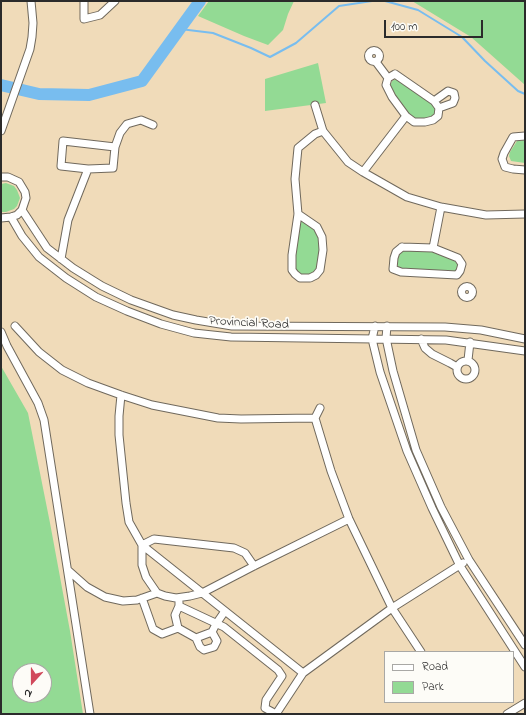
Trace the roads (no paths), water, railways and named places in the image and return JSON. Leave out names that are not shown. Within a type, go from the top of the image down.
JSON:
[{"type":"street","points":[[1,131],[32,37],[33,23],[31,1]]},
{"type":"street","points":[[84,1],[84,19],[100,15],[115,1]]},
{"type":"street","points":[[376,62],[388,78]]},
{"type":"street","points":[[395,74],[434,101],[439,108],[438,116],[433,120],[425,122],[414,122],[406,116],[392,97],[386,85],[388,78],[395,74]]},
{"type":"street","points":[[434,101],[448,91],[454,93],[455,98],[453,103],[439,108]]},
{"type":"street","points":[[315,105],[323,131],[348,162],[362,172],[407,197],[441,207],[486,215],[525,214]]},
{"type":"street","points":[[362,172],[406,116]]},
{"type":"street","points":[[115,147],[63,141],[61,166],[88,169],[113,168],[115,147],[120,134],[127,124],[141,120],[153,125]]},
{"type":"street","points":[[298,214],[317,227],[322,237],[323,250],[320,270],[316,275],[310,278],[300,278],[292,270],[292,255],[298,214],[295,179],[298,148],[315,134],[323,131]]},
{"type":"street","points":[[525,136],[513,137],[502,159],[504,167],[525,170]]},
{"type":"street","points":[[61,259],[68,220],[88,169]]},
{"type":"street","points":[[1,177],[14,179],[23,187],[26,198],[22,210],[11,218],[1,218]]},
{"type":"street","points":[[433,248],[441,207]]},
{"type":"street","name":"Provincial Road","points":[[22,210],[47,248],[61,259],[102,286],[131,300],[173,315],[232,326],[445,327],[481,330],[525,338]]},
{"type":"street","name":"Provincial Road","points":[[11,218],[22,236],[38,257],[66,278],[96,297],[127,311],[194,333],[231,338],[386,338],[446,340],[470,342],[525,351]]},
{"type":"street","points":[[402,247],[433,248],[458,258],[462,264],[457,275],[401,272],[393,269],[394,258],[396,252],[402,247]]},
{"type":"street","points":[[457,275],[465,286]]},
{"type":"street","points":[[170,326],[173,315]]},
{"type":"street","points":[[15,326],[40,352],[62,370],[88,383],[152,405],[218,418],[314,418]]},
{"type":"street","points":[[375,326],[372,339],[380,372],[407,451],[432,508],[460,566],[525,667]]},
{"type":"street","points":[[387,326],[386,338],[392,371],[416,450],[441,507],[469,560],[525,645]]},
{"type":"street","points":[[1,332],[38,403],[44,420],[61,531],[69,571],[90,714]]},
{"type":"street","points":[[421,339],[425,348],[432,354],[456,367],[457,374],[461,378],[471,378],[475,367],[468,360],[462,361],[456,367]]},
{"type":"street","points":[[468,360],[470,342]]},
{"type":"street","points":[[120,395],[119,435],[126,503],[129,522],[142,545],[303,673]]},
{"type":"street","points":[[320,408],[314,418],[331,471],[349,518],[392,608],[420,651]]},
{"type":"street","points":[[142,545],[142,564],[144,571],[146,577],[157,593],[165,596],[190,596],[202,593],[349,518]]},
{"type":"street","points":[[142,545],[154,540],[234,548],[245,553],[254,566]]},
{"type":"street","points":[[179,606],[224,627],[278,670],[282,676],[266,700],[265,708],[276,714],[303,673],[392,608],[469,560]]},
{"type":"street","points":[[69,571],[87,587],[105,597],[123,602],[157,593]]},
{"type":"street","points":[[178,597],[179,606],[175,614],[178,628],[196,638],[200,647],[204,650],[214,647],[216,641],[212,632]]},
{"type":"street","points":[[142,598],[153,629],[162,634],[178,628]]},
{"type":"street","points":[[196,638],[212,632],[225,611]]},
{"type":"street","points":[[507,714],[525,703]]},
{"type":"waterway","points":[[1,85],[39,94],[89,95],[142,81],[200,1]]},
{"type":"waterway","points":[[180,29],[213,33],[270,57],[296,43],[339,6],[372,1]]},
{"type":"waterway","points":[[385,1],[418,10],[462,37],[485,61],[518,91],[525,94]]}]
